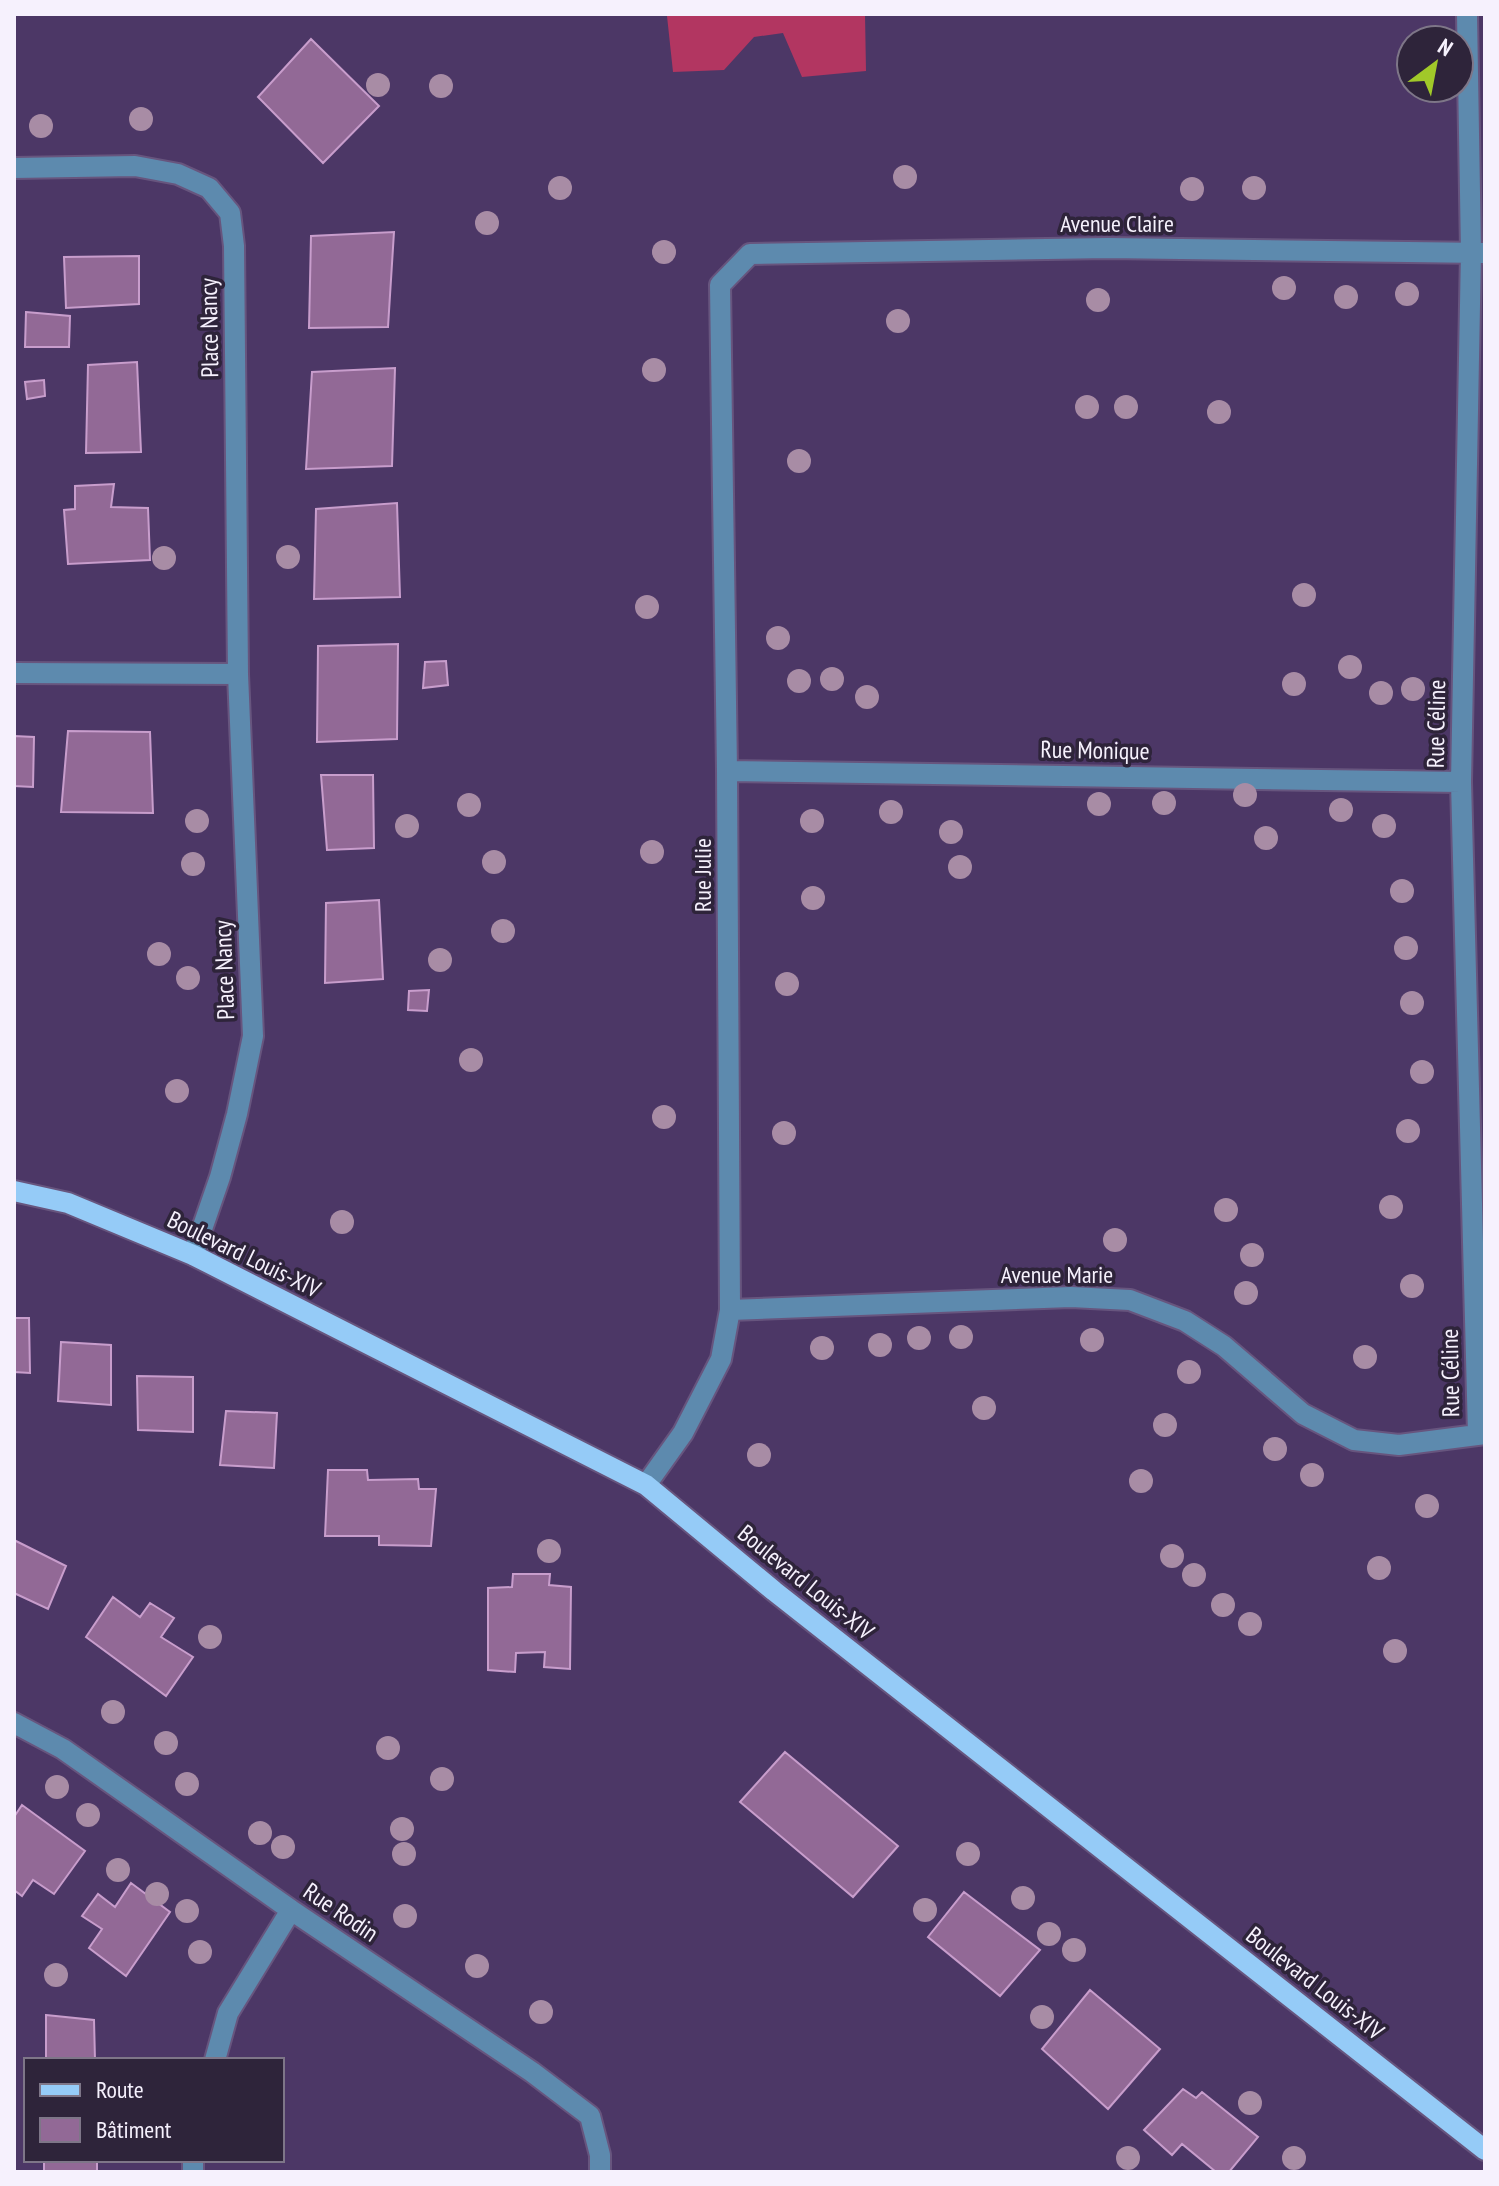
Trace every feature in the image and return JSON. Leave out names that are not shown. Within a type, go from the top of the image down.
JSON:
[{"type":"main road","name":"Boulevard Louis-XIV","points":[[14,1191],[68,1203],[193,1255],[646,1485],[774,1591],[1485,2150]]},
{"type":"street","name":"Rue Céline","points":[[1467,14],[1478,252],[1461,782],[1482,1434]]},
{"type":"street","name":"Place Nancy","points":[[14,168],[135,166],[178,174],[209,188],[230,213],[234,246],[238,674],[253,1036],[220,1177],[193,1255]]},
{"type":"street","name":"Avenue Claire","points":[[750,254],[1108,248],[1478,252]]},
{"type":"street","name":"Rue Julie","points":[[646,1485],[683,1433],[721,1359],[730,1310],[720,285],[750,254]]},
{"type":"street","points":[[14,673],[238,674]]},
{"type":"street","name":"Rue Monique","points":[[727,771],[1461,782]]},
{"type":"street","name":"Avenue Marie","points":[[730,1310],[1071,1297],[1130,1300],[1185,1321],[1224,1346],[1303,1414],[1354,1440],[1399,1445],[1482,1434]]},
{"type":"street","name":"Rue Rodin","points":[[14,1723],[63,1749],[291,1910],[532,2072],[590,2116],[600,2155],[600,2172]]},
{"type":"street","points":[[216,2058],[228,2013],[291,1910]]},
{"type":"shaded area","points":[[589,14],[865,14],[866,71],[802,77],[783,33],[754,37],[724,70],[673,72],[667,16]]},
{"type":"building","points":[[311,39],[379,106],[323,163],[258,97]]},
{"type":"building","points":[[394,232],[388,327],[309,328],[311,236]]},
{"type":"building","points":[[139,256],[139,304],[66,308],[64,257]]},
{"type":"building","points":[[26,312],[70,316],[69,347],[25,347]]},
{"type":"building","points":[[137,362],[141,452],[86,453],[88,365]]},
{"type":"building","points":[[395,368],[392,466],[306,469],[312,372]]},
{"type":"building","points":[[44,380],[45,396],[27,399],[25,382]]},
{"type":"building","points":[[114,484],[111,507],[148,508],[150,560],[68,564],[64,510],[75,509],[75,486]]},
{"type":"building","points":[[397,503],[400,597],[314,599],[316,509]]},
{"type":"building","points":[[398,644],[397,739],[317,742],[318,646]]},
{"type":"building","points":[[446,661],[448,685],[423,688],[425,662]]},
{"type":"building","points":[[68,731],[150,732],[153,813],[61,812]]},
{"type":"building","points":[[14,736],[34,737],[33,787],[14,786]]},
{"type":"building","points":[[321,775],[373,775],[374,848],[327,850]]},
{"type":"building","points":[[379,900],[383,979],[325,983],[326,903]]},
{"type":"building","points":[[429,990],[427,1011],[408,1010],[409,991]]},
{"type":"building","points":[[14,1318],[29,1318],[30,1373],[14,1372]]},
{"type":"building","points":[[61,1342],[111,1345],[111,1405],[58,1401]]},
{"type":"building","points":[[137,1376],[193,1377],[193,1432],[138,1430]]},
{"type":"building","points":[[226,1411],[277,1413],[274,1468],[220,1465]]},
{"type":"building","points":[[328,1470],[367,1470],[368,1480],[418,1479],[419,1489],[436,1489],[431,1546],[379,1545],[379,1536],[325,1536]]},
{"type":"building","points":[[14,1540],[66,1566],[48,1609],[14,1593]]},
{"type":"building","points":[[513,1574],[550,1574],[549,1585],[571,1587],[570,1669],[544,1667],[545,1652],[516,1653],[515,1672],[488,1670],[488,1588],[512,1587]]},
{"type":"building","points":[[113,1597],[140,1617],[150,1603],[174,1618],[161,1637],[193,1657],[166,1696],[86,1637]]},
{"type":"building","points":[[785,1752],[898,1846],[853,1897],[740,1802]]},
{"type":"building","points":[[22,1805],[85,1851],[54,1894],[33,1880],[22,1896],[14,1890],[14,1817]]},
{"type":"building","points":[[131,1883],[170,1912],[126,1976],[89,1948],[102,1929],[82,1916],[98,1894],[115,1907]]},
{"type":"building","points":[[964,1892],[1040,1950],[1000,1996],[928,1937]]},
{"type":"building","points":[[1090,1990],[1160,2049],[1108,2109],[1042,2049]]},
{"type":"building","points":[[46,2015],[94,2020],[95,2058],[46,2058]]},
{"type":"building","points":[[1183,2089],[1196,2098],[1202,2092],[1258,2137],[1229,2172],[1216,2172],[1182,2144],[1172,2155],[1144,2130]]},
{"type":"building","points":[[44,2162],[97,2162],[97,2172],[44,2172]]}]
